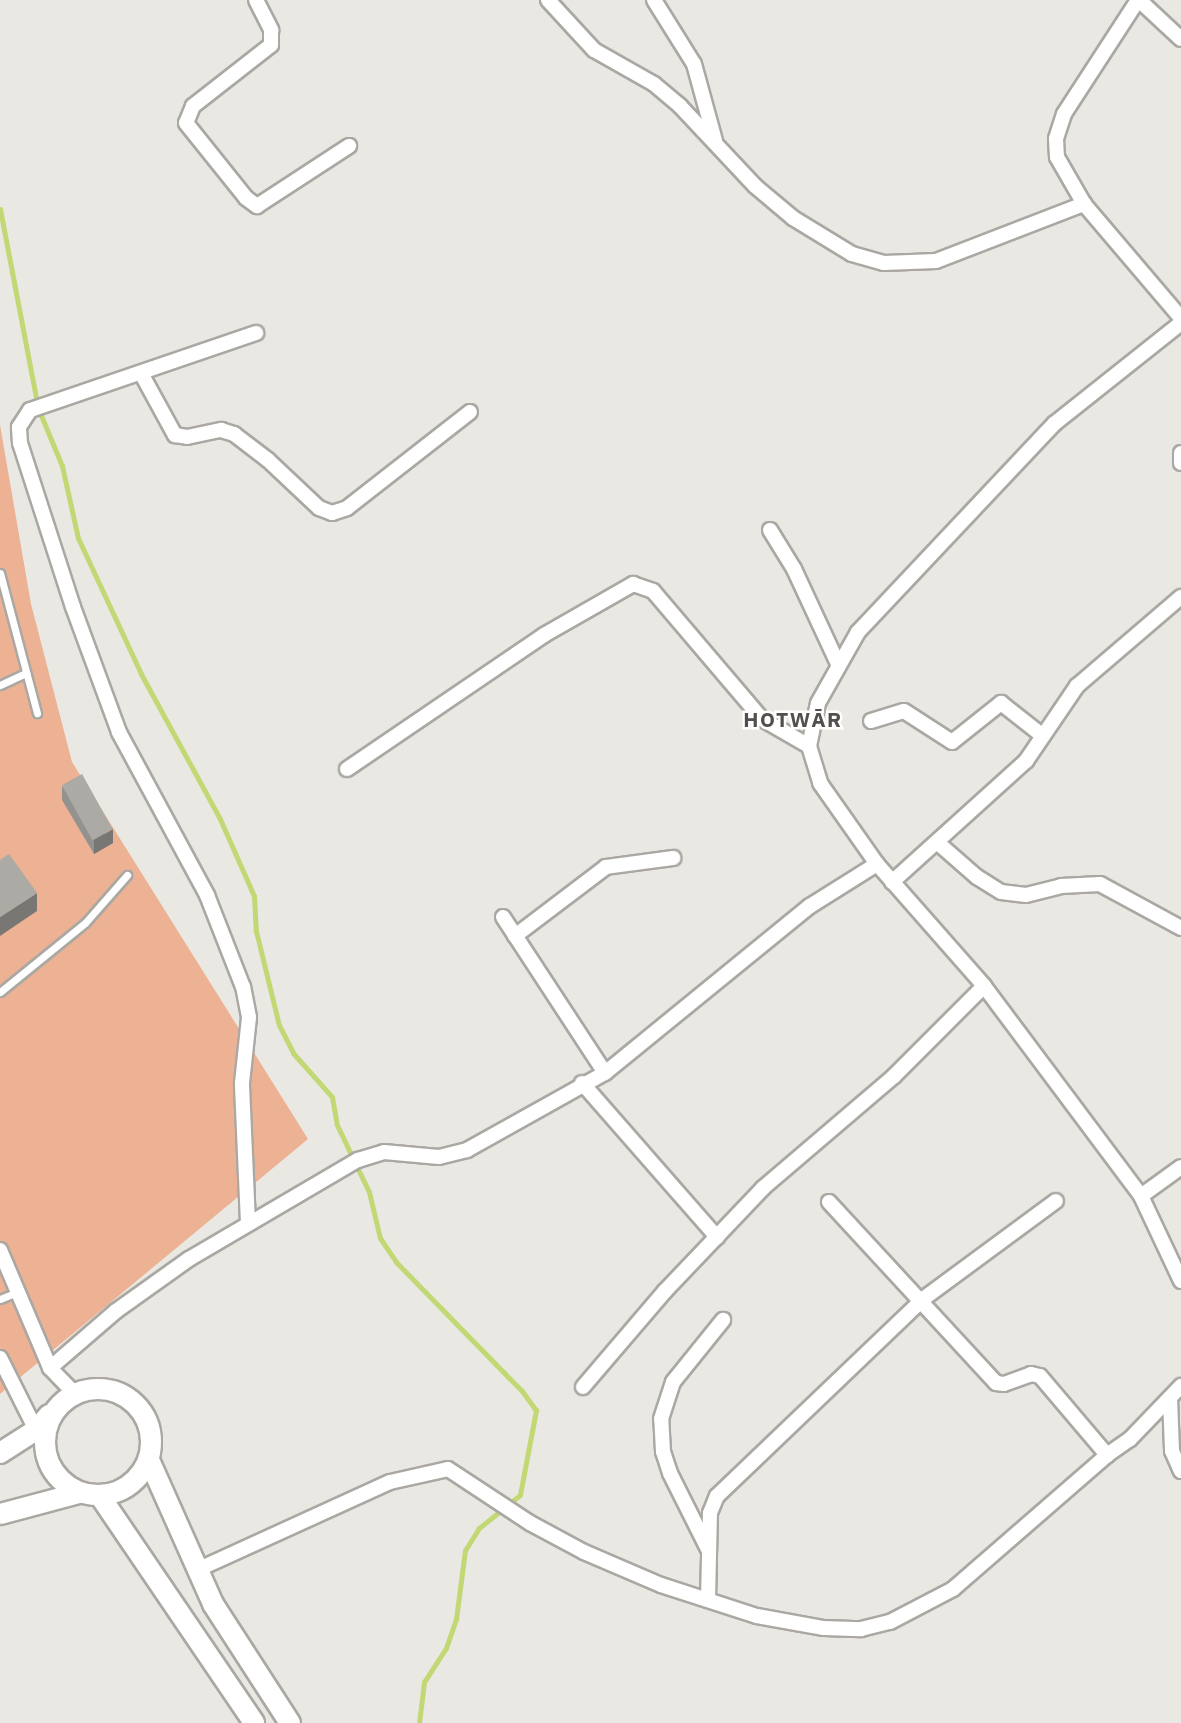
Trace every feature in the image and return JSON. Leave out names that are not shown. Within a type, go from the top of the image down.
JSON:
[{"type":"main road","points":[[0,1453],[36,1430],[57,1406],[74,1393],[94,1388],[116,1391],[134,1402],[147,1419],[152,1439],[148,1460],[138,1478],[121,1491],[100,1496],[80,1493],[0,1514]]},
{"type":"main road","points":[[57,1406],[45,1429],[45,1455],[57,1478],[80,1493]]},
{"type":"main road","points":[[148,1460],[213,1604],[290,1723]]},
{"type":"main road","points":[[100,1496],[254,1723]]},
{"type":"street","points":[[255,0],[271,30],[271,45],[193,106],[186,119],[189,127],[246,198],[257,206],[349,146]]},
{"type":"street","points":[[548,0],[594,50],[664,92],[755,186],[823,240],[852,255],[884,263],[936,261],[1084,204]]},
{"type":"street","points":[[654,0],[694,64],[715,143]]},
{"type":"street","points":[[1181,39],[1138,0],[1064,114],[1056,139],[1057,157],[1084,204],[1181,318]]},
{"type":"street","points":[[1181,323],[1054,424],[1001,477],[858,632],[818,703],[809,746],[820,783],[877,864],[984,986],[1141,1196],[1181,1281]]},
{"type":"street","points":[[248,1223],[242,1083],[249,1017],[243,987],[207,895],[119,732],[100,684],[20,443],[20,421],[37,408],[256,333]]},
{"type":"street","points":[[141,373],[175,435],[187,437],[221,430],[234,434],[268,460],[319,508],[332,513],[346,508],[470,412]]},
{"type":"street","points":[[1181,453],[1181,463]]},
{"type":"street","points":[[770,530],[794,569],[838,664]]},
{"type":"street","points":[[346,769],[544,635],[633,584],[652,591],[762,719],[809,746]]},
{"type":"street","points":[[892,882],[938,843],[1026,761],[1077,686],[1181,597]]},
{"type":"street","points":[[871,721],[904,711],[952,742],[1001,703],[1043,736]]},
{"type":"street","points":[[938,843],[977,877],[1001,892],[1026,895],[1061,886],[1100,884],[1181,927]]},
{"type":"street","points":[[515,936],[606,867],[673,858]]},
{"type":"street","points":[[50,1368],[116,1311],[189,1259],[358,1160],[384,1152],[439,1157],[467,1150],[582,1083],[605,1073],[810,906],[877,864]]},
{"type":"street","points":[[503,917],[605,1073]]},
{"type":"street","points":[[584,1387],[763,1188],[894,1076],[984,986]]},
{"type":"street","points":[[582,1083],[717,1237]]},
{"type":"street","points":[[1141,1196],[1181,1167]]},
{"type":"street","points":[[708,1600],[710,1512],[717,1496],[922,1299],[1056,1201]]},
{"type":"street","points":[[829,1202],[922,1299],[996,1383],[1004,1384],[1031,1374],[1046,1380],[1107,1455]]},
{"type":"street","points":[[0,1250],[50,1368],[74,1393]]},
{"type":"street","points":[[709,1551],[670,1473],[663,1452],[661,1419],[673,1382],[723,1320]]},
{"type":"street","points":[[0,1358],[36,1430]]},
{"type":"street","points":[[199,1569],[390,1482],[448,1469],[486,1498],[584,1552],[708,1600],[757,1616],[824,1628],[861,1629],[890,1622],[952,1589],[1107,1455],[1130,1440],[1181,1386]]},
{"type":"street","points":[[1170,1398],[1172,1451],[1181,1471]]},
{"type":"lane","points":[[0,573],[37,713]]},
{"type":"lane","points":[[0,685],[26,673]]},
{"type":"lane","points":[[0,992],[85,923],[126,875]]},
{"type":"lane","points":[[0,1299],[17,1292]]},
{"type":"shaded area","points":[[0,425],[31,604],[72,762],[308,1139],[0,1394]]},
{"type":"building","points":[[82,774],[113,829],[92,840],[62,785]]},
{"type":"building","points":[[9,854],[37,893],[0,917],[0,860]]},
{"type":"waterway","points":[[0,209],[38,408],[62,466],[78,538],[141,674],[220,819],[254,896],[256,931],[279,1025],[293,1053],[332,1097],[337,1125],[369,1192],[380,1238],[396,1262],[522,1391],[536,1410],[520,1495],[479,1528],[465,1550],[456,1619],[446,1648],[424,1682],[419,1723]]},
{"type":"district","name":"HOTWĀR","points":[[793,719]]}]
